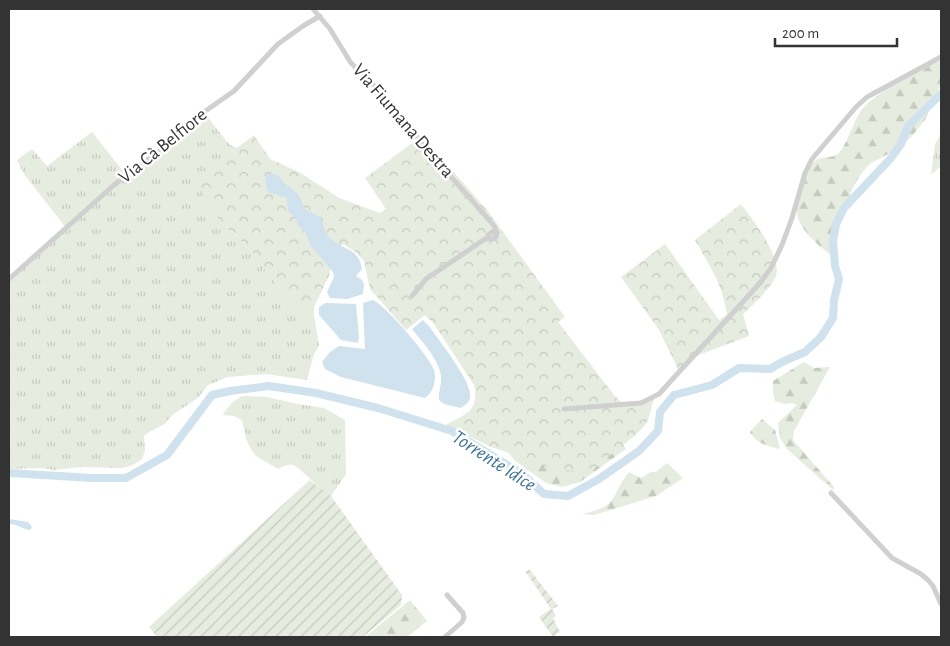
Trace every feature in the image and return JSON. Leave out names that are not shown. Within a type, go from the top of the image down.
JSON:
[{"type":"street","name":"Via Fiumana Destra","points":[[315,9],[346,56],[378,90],[495,227],[495,230],[488,237],[426,279],[412,296]]},
{"type":"street","name":"Via Cà Belfiore","points":[[9,279],[114,185],[238,87],[278,44],[320,16]]},
{"type":"street","points":[[564,409],[641,403],[659,394],[760,283],[771,268],[792,218],[805,173],[812,159],[829,138],[867,97],[941,57]]},
{"type":"street","points":[[831,492],[892,558],[928,580],[933,586],[941,604]]},
{"type":"street","points":[[445,637],[464,618],[447,595]]},
{"type":"green space","points":[[941,61],[941,84],[925,120],[898,149],[871,163],[853,187],[838,232],[833,256],[809,236],[797,216],[799,200],[812,165],[816,160],[839,153],[861,111],[875,97],[910,75]]},
{"type":"green space","points":[[204,113],[229,144],[237,148],[208,170],[212,207],[223,226],[235,234],[254,254],[275,283],[305,315],[314,315],[319,345],[313,357],[307,380],[266,374],[228,377],[208,385],[198,398],[172,415],[165,424],[144,436],[145,451],[142,459],[133,465],[123,468],[9,469],[9,280],[66,228],[24,174],[17,160],[32,149],[47,166],[92,132],[126,175]]},
{"type":"green space","points":[[941,133],[941,166],[931,175],[935,144]]},
{"type":"green space","points":[[254,135],[270,159],[299,172],[339,198],[380,213],[386,209],[365,178],[422,136],[487,210],[565,317],[558,322],[614,395],[621,402],[639,401],[656,396],[647,422],[634,436],[605,459],[602,466],[576,471],[557,470],[489,446],[446,425],[465,414],[473,406],[475,401],[474,385],[434,324],[425,315],[406,330],[370,289],[364,261],[357,253],[343,244],[334,252],[329,276],[314,307],[314,315],[305,315],[275,283],[254,254],[235,234],[223,226],[198,186],[208,170]]},
{"type":"green space","points":[[741,204],[765,238],[775,258],[776,276],[766,291],[743,314],[749,336],[696,356],[679,371],[659,330],[621,277],[665,244],[719,320],[727,315],[722,293],[715,275],[695,240]]},
{"type":"green space","points":[[804,362],[814,368],[830,367],[794,431],[793,440],[834,487],[833,490],[787,449],[780,438],[778,423],[797,405],[775,401],[773,381]]},
{"type":"green space","points":[[242,396],[267,397],[324,408],[345,420],[346,474],[331,496],[296,466],[289,464],[278,469],[256,456],[246,439],[242,420],[234,416],[223,415],[231,404]]},
{"type":"green space","points":[[600,414],[626,449],[580,482],[562,487],[546,483],[514,460],[499,438]]},
{"type":"green space","points":[[762,419],[775,430],[780,449],[762,444],[752,436],[750,432]]},
{"type":"green space","points":[[667,463],[683,478],[656,496],[594,515],[582,514],[594,511],[608,504],[629,472],[641,478],[651,472],[656,472]]},
{"type":"green space","points":[[310,480],[331,496],[402,595],[401,605],[363,637],[157,637],[149,627]]},
{"type":"green space","points":[[530,570],[558,606],[552,609],[556,616],[553,618],[560,632],[553,637],[539,617],[551,609],[525,571]]},
{"type":"green space","points":[[410,600],[427,621],[407,637],[365,637]]},
{"type":"water","points":[[272,173],[279,176],[283,182],[298,194],[305,209],[321,218],[329,237],[357,257],[362,269],[356,276],[362,280],[364,285],[363,294],[347,299],[330,298],[327,292],[334,277],[333,272],[311,246],[305,232],[288,211],[287,198],[268,192],[265,179],[267,174]]},
{"type":"water","points":[[373,300],[388,312],[431,363],[435,374],[435,382],[432,390],[425,398],[341,377],[325,369],[322,362],[330,352],[339,346],[365,349],[363,303]]},
{"type":"water","points":[[326,303],[356,304],[358,343],[341,340],[319,315],[320,308]]},
{"type":"water","points":[[423,320],[446,350],[466,381],[470,398],[461,408],[444,404],[439,400],[440,370],[429,351],[412,329]]},
{"type":"water","points":[[9,519],[28,522],[32,527],[30,530],[9,524]]},
{"type":"waterway","name":"Torrente Idice","points":[[9,473],[126,478],[167,455],[212,395],[269,386],[316,393],[378,408],[452,431],[522,474],[544,494],[568,496],[599,479],[639,451],[658,431],[660,412],[674,395],[712,385],[739,368],[770,369],[805,352],[821,337],[833,318],[834,300],[839,279],[835,266],[833,241],[836,224],[844,208],[891,158],[901,144],[908,126],[941,94]]}]
